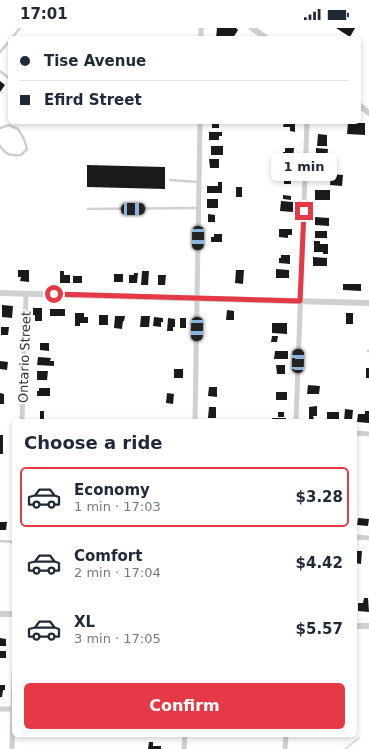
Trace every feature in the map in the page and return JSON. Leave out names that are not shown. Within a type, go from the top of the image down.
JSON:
[{"type":"street","points":[[252,28],[263,36]]},
{"type":"street","points":[[361,107],[369,113]]},
{"type":"street","points":[[195,419],[200,124]]},
{"type":"street","points":[[296,419],[307,124]]},
{"type":"street","points":[[0,293],[369,303]]},
{"type":"street","name":"Ontario Street","points":[[22,419],[26,294]]},
{"type":"street","points":[[357,433],[369,434]]},
{"type":"street","points":[[357,537],[369,538]]},
{"type":"street","points":[[0,614],[12,614]]},
{"type":"street","points":[[357,626],[369,626]]},
{"type":"street","points":[[0,709],[12,709]]},
{"type":"street","points":[[12,737],[12,749]]},
{"type":"street","points":[[184,749],[185,737]]},
{"type":"street","points":[[285,749],[286,737]]},
{"type":"lane","points":[[13,36],[20,28]]},
{"type":"lane","points":[[0,52],[8,43]]},
{"type":"lane","points":[[0,71],[8,77]]},
{"type":"lane","points":[[0,128],[9,125],[18,129],[24,139],[27,149],[21,156],[12,156],[5,153],[0,146]]},
{"type":"lane","points":[[170,180],[199,182]]},
{"type":"lane","points":[[88,209],[199,208]]},
{"type":"lane","points":[[0,542],[12,542]]},
{"type":"building","points":[[217,28],[236,28],[238,30],[234,36],[216,36]]},
{"type":"building","points":[[336,28],[355,28],[351,36]]},
{"type":"building","points":[[0,81],[5,85],[0,92]]},
{"type":"building","points":[[365,123],[365,135],[347,134],[348,124]]},
{"type":"building","points":[[212,124],[219,124],[219,128],[212,128]]},
{"type":"building","points":[[284,124],[295,124],[295,132],[290,131],[290,127],[283,127]]},
{"type":"building","points":[[209,132],[222,132],[222,136],[219,136],[219,140],[209,140]]},
{"type":"building","points":[[318,134],[327,135],[327,146],[317,146]]},
{"type":"building","points":[[211,146],[223,146],[223,155],[211,155]]},
{"type":"building","points":[[285,148],[294,148],[293,158],[283,158]]},
{"type":"building","points":[[316,148],[328,149],[327,159],[316,158]]},
{"type":"building","points":[[209,159],[219,159],[219,168],[210,168]]},
{"type":"building","points":[[282,161],[292,161],[292,170],[282,168]]},
{"type":"building","points":[[317,162],[329,162],[329,170],[316,170]]},
{"type":"building","points":[[87,165],[165,167],[165,189],[87,187]]},
{"type":"building","points":[[331,174],[343,175],[342,186],[330,185]]},
{"type":"building","points":[[284,175],[291,175],[291,184],[284,184]]},
{"type":"building","points":[[218,182],[222,182],[222,193],[207,193],[207,186],[218,186]]},
{"type":"building","points":[[236,187],[242,187],[242,197],[236,197]]},
{"type":"building","points":[[315,190],[330,190],[330,200],[315,200]]},
{"type":"building","points":[[283,195],[291,196],[291,200],[283,199]]},
{"type":"building","points":[[207,199],[218,199],[218,208],[207,208]]},
{"type":"building","points":[[281,201],[293,202],[293,212],[280,211]]},
{"type":"building","points":[[208,214],[215,215],[215,222],[208,222]]},
{"type":"building","points":[[315,217],[329,218],[329,226],[315,225]]},
{"type":"building","points":[[279,229],[292,229],[292,235],[288,235],[288,238],[279,237]]},
{"type":"building","points":[[315,231],[327,231],[327,238],[315,238]]},
{"type":"building","points":[[214,234],[222,234],[222,242],[211,242],[211,237],[214,237]]},
{"type":"building","points":[[314,241],[320,241],[320,244],[328,244],[328,254],[323,254],[323,252],[314,252]]},
{"type":"building","points":[[281,255],[290,255],[290,264],[279,263],[279,258],[281,258]]},
{"type":"building","points":[[313,257],[327,258],[327,266],[313,266]]},
{"type":"building","points":[[276,269],[289,270],[289,278],[276,278]]},
{"type":"building","points":[[18,270],[29,270],[29,282],[20,281],[21,277],[18,277]]},
{"type":"building","points":[[236,270],[244,270],[243,284],[235,283]]},
{"type":"building","points":[[60,271],[64,271],[64,275],[70,275],[70,283],[60,283]]},
{"type":"building","points":[[142,271],[149,271],[148,285],[141,285]]},
{"type":"building","points":[[134,273],[138,273],[137,283],[129,283],[129,275],[134,275]]},
{"type":"building","points":[[114,274],[123,274],[123,282],[114,282]]},
{"type":"building","points":[[158,275],[166,275],[165,285],[158,285]]},
{"type":"building","points":[[73,276],[82,276],[82,283],[73,283]]},
{"type":"building","points":[[343,284],[361,284],[361,291],[343,290]]},
{"type":"building","points":[[2,305],[13,306],[12,318],[2,317]]},
{"type":"building","points":[[33,308],[42,308],[42,321],[35,321]]},
{"type":"building","points":[[50,309],[65,309],[65,316],[50,316]]},
{"type":"building","points":[[227,310],[234,311],[234,320],[226,320]]},
{"type":"building","points":[[75,313],[84,313],[84,317],[88,317],[88,323],[80,323],[80,326],[75,326]]},
{"type":"building","points":[[346,313],[353,313],[353,324],[346,324]]},
{"type":"building","points":[[99,315],[108,315],[108,325],[99,325]]},
{"type":"building","points":[[115,316],[125,316],[122,329],[114,328]]},
{"type":"building","points":[[141,316],[150,316],[149,327],[140,327]]},
{"type":"building","points":[[154,317],[163,318],[161,327],[153,326]]},
{"type":"building","points":[[168,318],[175,319],[175,327],[173,327],[173,331],[167,331]]},
{"type":"building","points":[[180,318],[186,318],[186,328],[180,328]]},
{"type":"building","points":[[272,323],[287,323],[287,334],[272,333]]},
{"type":"building","points":[[1,327],[9,327],[8,335],[1,335]]},
{"type":"building","points":[[272,336],[278,336],[277,342],[271,342]]},
{"type":"building","points":[[40,343],[49,343],[49,351],[40,350]]},
{"type":"building","points":[[275,351],[288,351],[288,359],[274,359]]},
{"type":"building","points":[[38,357],[51,358],[50,361],[54,361],[54,366],[37,365]]},
{"type":"building","points":[[0,361],[8,362],[7,370],[0,369]]},
{"type":"building","points":[[276,365],[285,365],[285,374],[277,374]]},
{"type":"building","points":[[366,368],[369,368],[369,378],[366,378]]},
{"type":"building","points":[[174,369],[183,369],[183,378],[174,378]]},
{"type":"building","points":[[37,371],[48,371],[47,380],[37,380]]},
{"type":"building","points":[[308,385],[320,386],[319,394],[307,394]]},
{"type":"building","points":[[209,387],[217,387],[217,397],[208,396]]},
{"type":"building","points":[[39,388],[50,388],[50,396],[37,396],[37,391],[39,391]]},
{"type":"building","points":[[276,392],[287,392],[287,400],[276,400]]},
{"type":"building","points":[[0,393],[4,394],[4,404],[0,404]]},
{"type":"building","points":[[167,393],[174,394],[173,404],[166,403]]},
{"type":"building","points":[[317,406],[317,416],[313,416],[314,419],[309,419],[309,407]]},
{"type":"building","points":[[209,407],[216,407],[216,418],[208,418]]},
{"type":"building","points":[[345,409],[353,410],[352,419],[344,419]]},
{"type":"building","points":[[40,411],[44,411],[44,419],[40,419]]},
{"type":"building","points":[[365,411],[369,411],[369,423],[357,422],[358,414],[365,414]]},
{"type":"building","points":[[278,412],[284,412],[284,417],[278,417]]},
{"type":"building","points":[[327,412],[339,412],[339,419],[327,419]]},
{"type":"building","points":[[272,418],[286,418],[286,419]]},
{"type":"building","points":[[0,435],[3,435],[3,454],[0,454]]},
{"type":"building","points":[[358,518],[369,519],[368,526],[357,525]]},
{"type":"building","points":[[0,522],[7,522],[6,530],[0,530]]},
{"type":"building","points":[[357,551],[362,551],[361,564],[357,563]]},
{"type":"building","points":[[364,598],[368,598],[369,612],[358,611],[358,603],[363,603]]},
{"type":"building","points":[[0,638],[6,639],[6,646],[0,646]]},
{"type":"building","points":[[0,651],[6,651],[6,658],[0,658]]},
{"type":"building","points":[[0,685],[5,685],[5,690],[3,690],[2,697],[0,697]]},
{"type":"building","points":[[149,742],[153,742],[153,746],[161,746],[161,749],[148,749]]},
{"type":"waterway","points":[[345,749],[359,738]]},
{"type":"route","points":[[54,294],[300,301],[304,211]]}]
